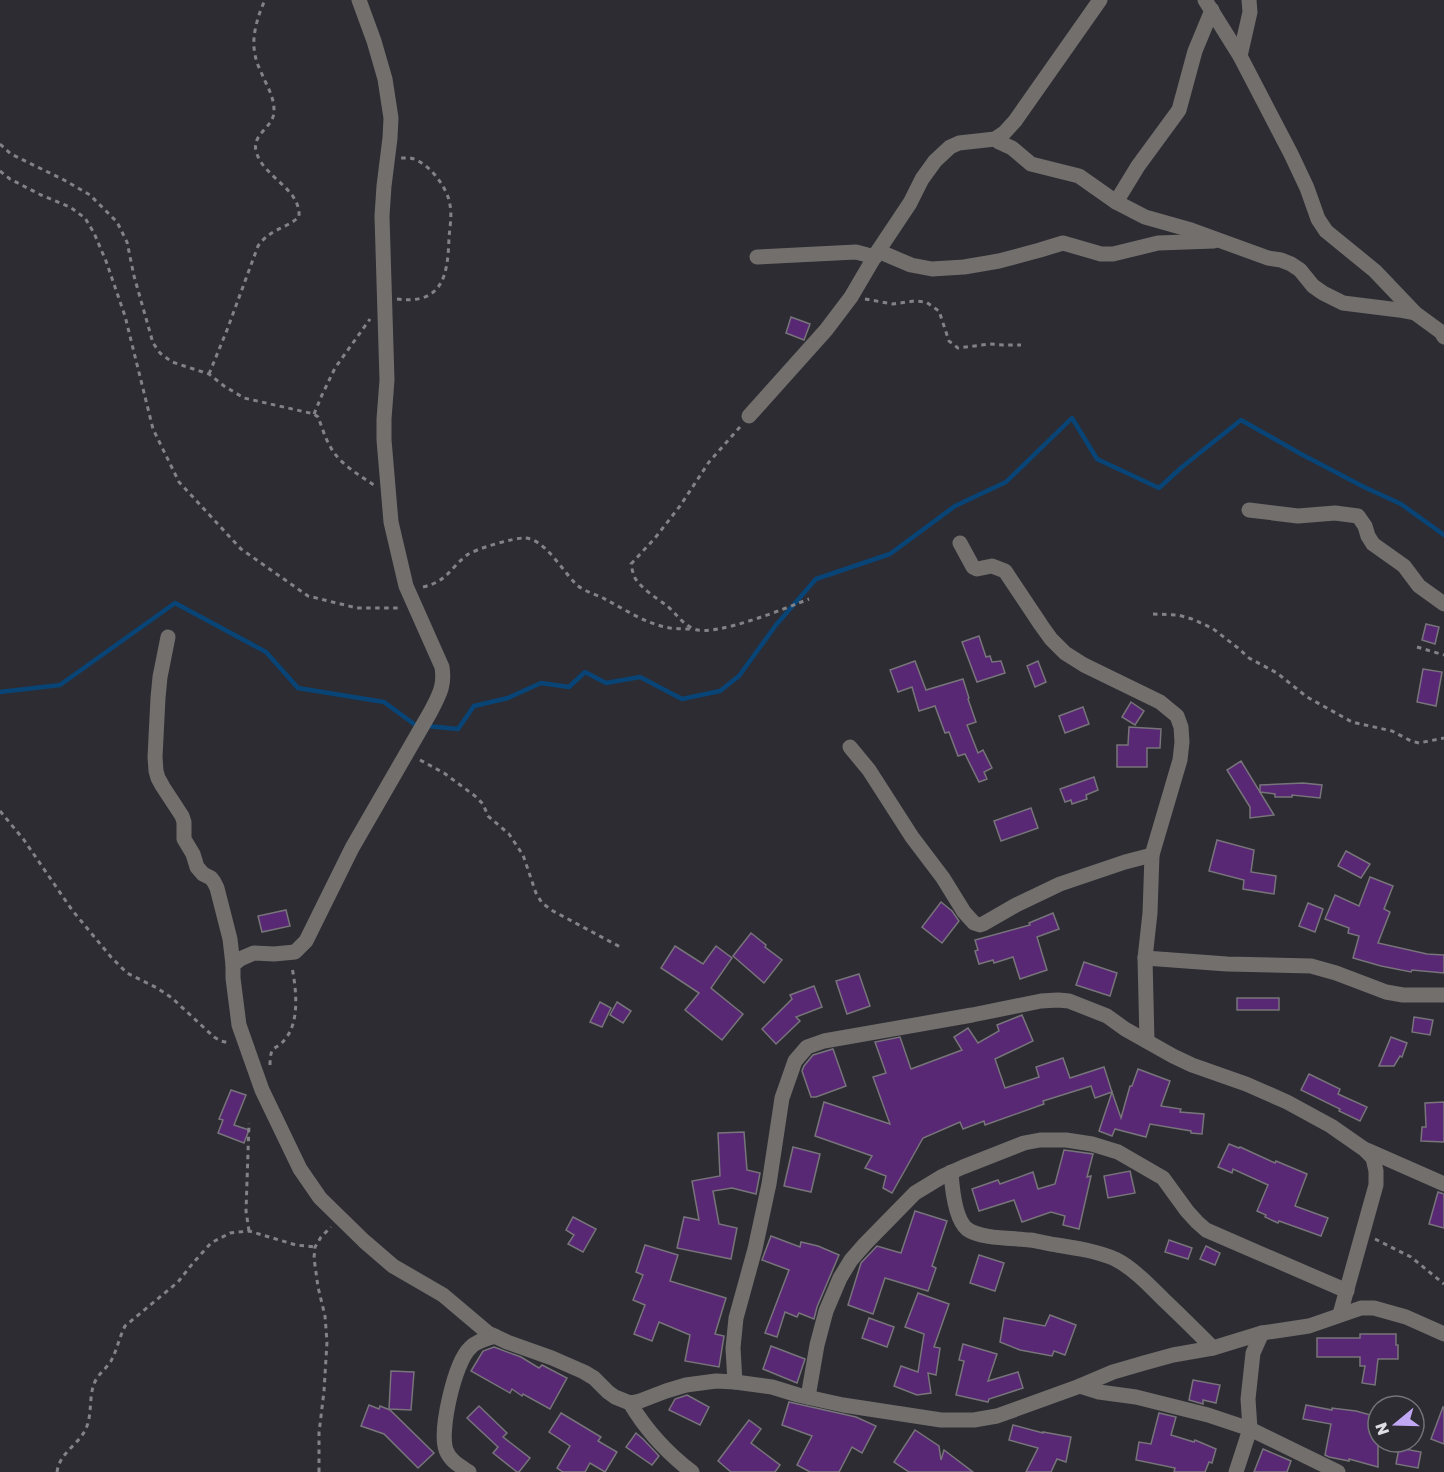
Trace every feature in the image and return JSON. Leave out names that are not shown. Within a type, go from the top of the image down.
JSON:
[{"type":"street","points":[[233,965],[254,953],[296,952],[306,941],[352,848],[431,711],[444,680],[442,667],[406,586],[391,522],[384,419],[387,380],[382,216],[391,118],[385,78],[374,40],[358,0]]},
{"type":"street","points":[[750,416],[826,330],[851,297],[910,203],[922,179],[942,153],[958,143],[995,139],[1005,133],[1100,0]]},
{"type":"street","points":[[1240,56],[1250,12],[1249,0]]},
{"type":"street","points":[[1116,202],[1138,166],[1179,110],[1208,5]]},
{"type":"street","points":[[1208,5],[1240,56],[1291,154],[1318,219],[1326,231],[1375,270],[1415,313],[1441,332],[1444,337]]},
{"type":"street","points":[[995,139],[1012,148],[1031,164],[1079,176],[1116,202],[1145,217],[1291,264],[1300,270],[1313,286],[1343,303],[1415,313]]},
{"type":"street","points":[[757,257],[856,252],[877,254],[911,265],[933,269],[999,261],[1063,243],[1101,254],[1113,254],[1158,243],[1221,240]]},
{"type":"street","points":[[1249,510],[1298,516],[1335,513],[1358,516],[1373,544],[1404,566],[1419,586],[1444,604]]},
{"type":"street","points":[[960,543],[973,567],[977,569],[992,566],[1005,571],[1051,639],[1065,653],[1084,665],[1160,702],[1177,716],[1181,727],[1180,760],[1152,855],[1150,913],[1145,958],[1147,1041]]},
{"type":"street","points":[[168,637],[158,698],[156,771],[163,787],[182,816],[184,839],[200,872],[211,878],[217,888],[230,939],[237,1011],[246,1047],[267,1102],[300,1169],[320,1198],[393,1266],[442,1295],[488,1333],[584,1372],[594,1378],[615,1398],[630,1403],[686,1385],[716,1381],[735,1382],[763,1385],[836,1404],[953,1421],[997,1416],[1113,1372],[1173,1355],[1214,1348],[1262,1333],[1309,1326],[1361,1308],[1374,1308],[1406,1317],[1444,1335]]},
{"type":"street","points":[[850,747],[869,770],[970,921],[977,925],[1060,884],[1152,855]]},
{"type":"street","points":[[1145,958],[1227,964],[1311,966],[1386,992],[1403,995],[1444,995]]},
{"type":"street","points":[[735,1382],[733,1348],[735,1324],[769,1184],[782,1098],[795,1060],[807,1047],[824,1041],[1041,1001],[1069,1001],[1107,1016],[1173,1056],[1287,1102],[1331,1126],[1373,1158],[1376,1185],[1340,1314]]},
{"type":"street","points":[[808,1397],[817,1345],[826,1311],[840,1278],[851,1260],[909,1198],[924,1187],[951,1172],[1024,1143],[1040,1140],[1074,1141],[1118,1152],[1163,1178],[1187,1211],[1206,1230],[1347,1291]]},
{"type":"street","points":[[1364,1149],[1444,1184]]},
{"type":"street","points":[[951,1172],[957,1208],[967,1229],[996,1238],[1030,1240],[1079,1248],[1114,1259],[1154,1289],[1214,1348]]},
{"type":"street","points":[[1236,1472],[1250,1429],[1248,1399],[1253,1353],[1262,1333]]},
{"type":"street","points":[[469,1472],[448,1455],[445,1449],[444,1428],[454,1378],[466,1352],[476,1343],[495,1336]]},
{"type":"street","points":[[1080,1386],[1105,1394],[1180,1407],[1250,1429],[1338,1472]]},
{"type":"street","points":[[630,1403],[656,1440],[692,1472]]},
{"type":"path","points":[[208,374],[258,246],[265,236],[290,225],[299,217],[296,199],[259,160],[255,150],[256,140],[270,123],[274,113],[273,99],[254,52],[254,39],[265,0]]},
{"type":"path","points":[[0,144],[11,154],[90,195],[117,222],[127,242],[153,343],[160,353],[172,362],[208,374],[244,398],[315,414],[331,449],[357,474],[374,486]]},
{"type":"path","points":[[315,414],[321,395],[335,368],[384,297],[410,301],[421,299],[432,294],[446,273],[450,205],[444,185],[422,163],[411,158],[387,159]]},
{"type":"path","points":[[0,171],[10,179],[70,207],[86,218],[102,252],[125,316],[153,429],[179,482],[241,549],[308,596],[357,608],[415,608]]},
{"type":"path","points":[[851,297],[893,304],[926,302],[939,311],[950,340],[958,348],[990,344],[1021,345]]},
{"type":"path","points":[[696,630],[683,622],[675,612],[653,596],[636,579],[631,564],[681,506],[708,462],[750,416]]},
{"type":"path","points":[[406,586],[424,587],[437,583],[472,552],[523,538],[540,544],[576,585],[640,617],[670,628],[715,630],[762,617],[809,599]]},
{"type":"path","points":[[1153,614],[1178,615],[1212,628],[1249,658],[1277,673],[1307,697],[1352,722],[1392,731],[1419,743],[1444,738]]},
{"type":"path","points":[[1417,647],[1444,655]]},
{"type":"path","points":[[406,753],[444,773],[483,804],[489,816],[509,834],[523,855],[536,893],[542,903],[622,948]]},
{"type":"path","points":[[0,811],[24,840],[72,910],[127,973],[172,998],[213,1037],[246,1047]]},
{"type":"path","points":[[270,1067],[272,1049],[286,1039],[296,1010],[297,989],[290,953]]},
{"type":"path","points":[[249,1123],[246,1211],[249,1231]]},
{"type":"path","points":[[319,1472],[319,1433],[327,1342],[325,1316],[314,1258],[315,1247],[321,1237],[342,1218]]},
{"type":"path","points":[[57,1472],[60,1460],[87,1427],[94,1383],[110,1362],[124,1326],[178,1282],[211,1243],[230,1233],[249,1231],[296,1245],[315,1247]]},
{"type":"path","points":[[1363,1233],[1411,1257],[1444,1284]]},
{"type":"building","points":[[791,317],[810,324],[804,340],[786,333]]},
{"type":"building","points":[[1426,624],[1439,627],[1435,644],[1422,640]]},
{"type":"building","points":[[979,636],[986,657],[990,656],[992,662],[1001,661],[1005,673],[977,682],[962,642]]},
{"type":"building","points":[[915,661],[926,690],[963,679],[976,722],[967,725],[978,753],[983,750],[992,768],[984,772],[987,779],[979,782],[965,754],[958,756],[949,732],[945,733],[935,706],[919,711],[912,687],[898,692],[890,670]]},
{"type":"building","points":[[1038,661],[1046,682],[1035,687],[1027,666]]},
{"type":"building","points":[[1423,669],[1442,672],[1436,706],[1417,702]]},
{"type":"building","points":[[1131,702],[1144,711],[1135,725],[1122,717]]},
{"type":"building","points":[[1083,707],[1089,724],[1065,733],[1059,716]]},
{"type":"building","points":[[1129,727],[1161,729],[1160,748],[1147,748],[1147,767],[1117,767],[1117,745],[1128,745]]},
{"type":"building","points":[[1241,761],[1274,815],[1250,818],[1250,807],[1227,770]]},
{"type":"building","points":[[1094,777],[1098,790],[1086,795],[1087,799],[1072,804],[1071,800],[1065,802],[1060,789]]},
{"type":"building","points":[[1303,783],[1322,785],[1320,798],[1292,795],[1292,797],[1275,797],[1275,794],[1260,792],[1260,785]]},
{"type":"building","points":[[1031,808],[1038,828],[1001,841],[994,821]]},
{"type":"building","points":[[1217,840],[1254,850],[1251,872],[1276,876],[1274,894],[1243,889],[1244,880],[1209,871]]},
{"type":"building","points":[[1346,851],[1370,864],[1361,878],[1338,866]]},
{"type":"building","points":[[1370,877],[1393,886],[1384,909],[1390,912],[1378,943],[1427,954],[1444,955],[1444,973],[1412,970],[1411,972],[1353,958],[1359,936],[1348,933],[1349,928],[1325,919],[1335,895],[1359,906]]},
{"type":"building","points":[[941,902],[959,921],[942,943],[922,927]]},
{"type":"building","points":[[1308,903],[1323,909],[1315,932],[1299,926]]},
{"type":"building","points":[[286,910],[290,926],[262,932],[258,916]]},
{"type":"building","points":[[1053,913],[1059,929],[1037,937],[1047,970],[1020,979],[1013,957],[994,963],[993,960],[979,964],[975,951],[978,950],[975,940],[1030,925],[1029,923]]},
{"type":"building","points":[[751,933],[782,960],[764,983],[733,956]]},
{"type":"building","points":[[675,946],[703,964],[716,946],[732,958],[711,988],[743,1014],[722,1040],[685,1010],[699,993],[661,968]]},
{"type":"building","points":[[1084,962],[1117,973],[1110,996],[1076,985]]},
{"type":"building","points":[[859,974],[870,1006],[847,1014],[836,981]]},
{"type":"building","points":[[814,986],[822,1007],[796,1017],[800,1021],[776,1044],[762,1029],[792,999],[790,995]]},
{"type":"building","points":[[1237,998],[1279,998],[1279,1010],[1237,1010]]},
{"type":"building","points":[[600,1002],[611,1008],[602,1027],[590,1022]]},
{"type":"building","points":[[617,1002],[631,1011],[623,1023],[610,1015]]},
{"type":"building","points":[[1022,1015],[1033,1041],[995,1059],[1005,1088],[1039,1077],[1036,1067],[1063,1058],[1070,1078],[1104,1067],[1112,1092],[1095,1098],[1091,1086],[1043,1101],[1044,1104],[985,1125],[984,1121],[963,1129],[960,1122],[923,1138],[892,1193],[883,1188],[886,1176],[865,1168],[872,1156],[815,1136],[824,1102],[890,1124],[873,1077],[886,1073],[875,1042],[900,1037],[911,1069],[962,1050],[954,1037],[968,1028],[978,1043],[999,1031],[997,1025]]},
{"type":"building","points":[[1414,1017],[1433,1020],[1430,1035],[1412,1032]]},
{"type":"building","points":[[1391,1037],[1407,1043],[1402,1057],[1400,1056],[1394,1066],[1379,1066]]},
{"type":"building","points":[[833,1049],[846,1086],[811,1097],[802,1071],[804,1066],[813,1055]]},
{"type":"building","points":[[1138,1069],[1170,1081],[1161,1106],[1181,1109],[1180,1112],[1204,1114],[1202,1134],[1150,1124],[1146,1137],[1115,1129],[1112,1136],[1099,1131],[1112,1092],[1121,1118],[1130,1086],[1132,1086]]},
{"type":"building","points":[[1309,1074],[1340,1089],[1338,1094],[1367,1107],[1360,1121],[1301,1090]]},
{"type":"building","points":[[231,1090],[246,1095],[234,1125],[249,1130],[244,1143],[218,1133],[223,1120],[219,1119]]},
{"type":"building","points":[[1444,1102],[1444,1142],[1421,1141],[1422,1127],[1426,1127],[1425,1103]]},
{"type":"building","points":[[744,1132],[747,1170],[760,1173],[756,1194],[732,1188],[713,1191],[719,1224],[737,1228],[731,1259],[677,1248],[684,1217],[699,1220],[692,1181],[720,1176],[718,1133]]},
{"type":"building","points":[[1229,1144],[1307,1174],[1295,1206],[1328,1218],[1321,1236],[1279,1221],[1278,1223],[1257,1211],[1268,1185],[1233,1169],[1232,1173],[1218,1167]]},
{"type":"building","points":[[793,1147],[820,1154],[811,1192],[784,1186]]},
{"type":"building","points":[[1064,1150],[1093,1154],[1087,1177],[1091,1176],[1079,1229],[1063,1225],[1065,1216],[1051,1212],[1022,1222],[1014,1200],[979,1211],[972,1189],[998,1180],[1000,1184],[1033,1172],[1038,1189],[1055,1184]]},
{"type":"building","points":[[1130,1171],[1135,1193],[1108,1198],[1104,1176]]},
{"type":"building","points":[[1438,1192],[1444,1194],[1444,1228],[1429,1224]]},
{"type":"building","points":[[915,1211],[947,1221],[932,1266],[936,1268],[928,1291],[885,1278],[873,1314],[848,1305],[861,1263],[877,1246],[901,1253]]},
{"type":"building","points":[[573,1217],[596,1229],[583,1252],[568,1244],[574,1235],[566,1230]]},
{"type":"building","points":[[771,1236],[800,1247],[801,1242],[818,1246],[839,1255],[814,1319],[799,1313],[797,1317],[785,1312],[777,1337],[765,1333],[789,1270],[762,1260]]},
{"type":"building","points":[[1169,1240],[1192,1248],[1188,1259],[1165,1252]]},
{"type":"building","points":[[645,1245],[678,1255],[670,1281],[726,1298],[715,1334],[724,1336],[719,1367],[685,1361],[690,1335],[659,1322],[652,1341],[634,1334],[645,1305],[633,1300],[643,1275],[636,1272]]},
{"type":"building","points":[[1206,1246],[1220,1253],[1215,1265],[1200,1259]]},
{"type":"building","points":[[979,1255],[1004,1263],[995,1291],[970,1283]]},
{"type":"building","points":[[918,1293],[949,1304],[934,1347],[940,1348],[936,1375],[928,1373],[931,1393],[917,1395],[894,1386],[901,1366],[918,1372],[924,1334],[905,1327]]},
{"type":"building","points":[[1050,1315],[1076,1325],[1065,1355],[1054,1351],[1052,1356],[1020,1350],[1000,1342],[1004,1318],[1045,1326]]},
{"type":"building","points":[[869,1318],[894,1327],[887,1347],[862,1338]]},
{"type":"building","points":[[1360,1334],[1396,1334],[1398,1359],[1378,1359],[1375,1385],[1362,1383],[1365,1366],[1360,1366],[1360,1357],[1317,1357],[1317,1338],[1360,1338]]},
{"type":"building","points":[[963,1344],[997,1354],[988,1381],[1018,1372],[1023,1388],[989,1399],[988,1402],[956,1395],[964,1361],[959,1360]]},
{"type":"building","points":[[771,1346],[805,1359],[797,1383],[763,1369]]},
{"type":"building","points":[[494,1347],[521,1357],[539,1368],[542,1365],[567,1378],[550,1409],[512,1389],[510,1393],[471,1371],[483,1351]]},
{"type":"building","points":[[391,1371],[414,1372],[411,1410],[389,1409]]},
{"type":"building","points":[[1193,1380],[1220,1385],[1216,1403],[1203,1400],[1203,1404],[1189,1400]]},
{"type":"building","points":[[687,1395],[709,1407],[700,1425],[669,1410],[675,1399]]},
{"type":"building","points":[[789,1402],[856,1417],[876,1426],[862,1453],[852,1447],[839,1472],[810,1472],[797,1465],[812,1436],[782,1425]]},
{"type":"building","points":[[369,1405],[390,1410],[434,1453],[418,1468],[384,1434],[361,1426]]},
{"type":"building","points":[[1306,1405],[1366,1414],[1366,1454],[1378,1454],[1378,1467],[1325,1455],[1331,1424],[1303,1419]]},
{"type":"building","points":[[479,1406],[507,1433],[503,1437],[530,1458],[519,1472],[493,1453],[498,1447],[467,1418]]},
{"type":"building","points":[[1444,1407],[1444,1444],[1431,1439]]},
{"type":"building","points":[[561,1413],[601,1437],[598,1441],[617,1452],[605,1472],[590,1463],[585,1472],[563,1472],[557,1468],[570,1446],[549,1432]]},
{"type":"building","points":[[1159,1413],[1176,1417],[1171,1435],[1194,1442],[1195,1440],[1216,1449],[1212,1463],[1209,1462],[1205,1472],[1174,1472],[1175,1468],[1136,1460],[1139,1442],[1151,1444]]},
{"type":"building","points":[[749,1420],[761,1429],[751,1443],[780,1465],[775,1472],[731,1472],[718,1461]]},
{"type":"building","points":[[1013,1425],[1071,1437],[1066,1462],[1057,1459],[1051,1472],[1026,1472],[1038,1448],[1009,1440]]},
{"type":"building","points":[[915,1430],[939,1446],[941,1460],[944,1450],[973,1472],[909,1472],[894,1462]]},
{"type":"building","points":[[636,1433],[659,1456],[652,1465],[626,1447]]},
{"type":"building","points":[[1263,1449],[1291,1461],[1287,1472],[1254,1472]]},
{"type":"building","points":[[1398,1454],[1421,1454],[1418,1468],[1396,1464]]},
{"type":"waterway","points":[[427,726],[458,729],[474,706],[508,698],[541,683],[569,687],[585,672],[606,683],[640,677],[682,699],[720,691],[739,676],[776,625],[816,579],[890,554],[955,506],[1006,482],[1072,418],[1097,459],[1159,488],[1241,420],[1301,454],[1401,504],[1444,535]]},
{"type":"waterway","points":[[0,692],[60,685],[175,603],[266,652],[298,688],[384,702],[414,724],[419,725]]}]
